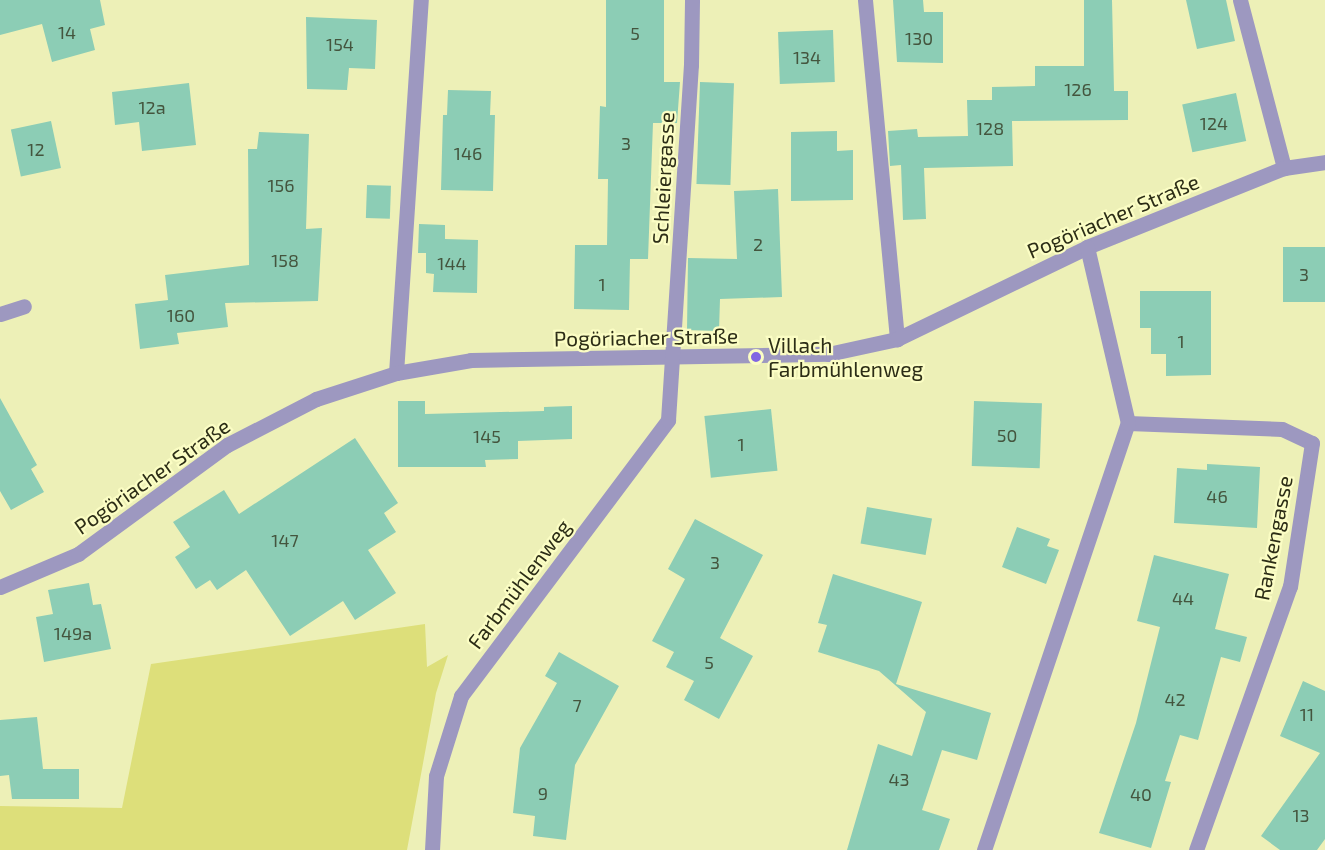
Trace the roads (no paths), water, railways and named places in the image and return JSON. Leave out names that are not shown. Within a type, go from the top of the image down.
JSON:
[{"type":"street","points":[[396,373],[421,0]]},
{"type":"street","name":"Schleiergasse","points":[[674,359],[692,0]]},
{"type":"street","points":[[865,0],[897,339]]},
{"type":"street","points":[[1240,0],[1284,168]]},
{"type":"street","name":"Pogöriacher Straße","points":[[0,587],[78,554],[227,445],[316,399],[396,373],[471,360],[674,359],[828,354],[897,339],[1087,247],[1284,168],[1325,162]]},
{"type":"street","points":[[984,850],[1128,423],[1087,247]]},
{"type":"street","points":[[0,314],[24,306]]},
{"type":"street","name":"Farbmühlenweg","points":[[432,850],[436,776],[461,696],[668,420],[674,359]]},
{"type":"street","name":"Rankengasse","points":[[1128,423],[1282,429],[1312,443],[1290,586],[1196,850]]},
{"type":"place","name":"Villach Farbmühlenweg","points":[[756,357]]}]
